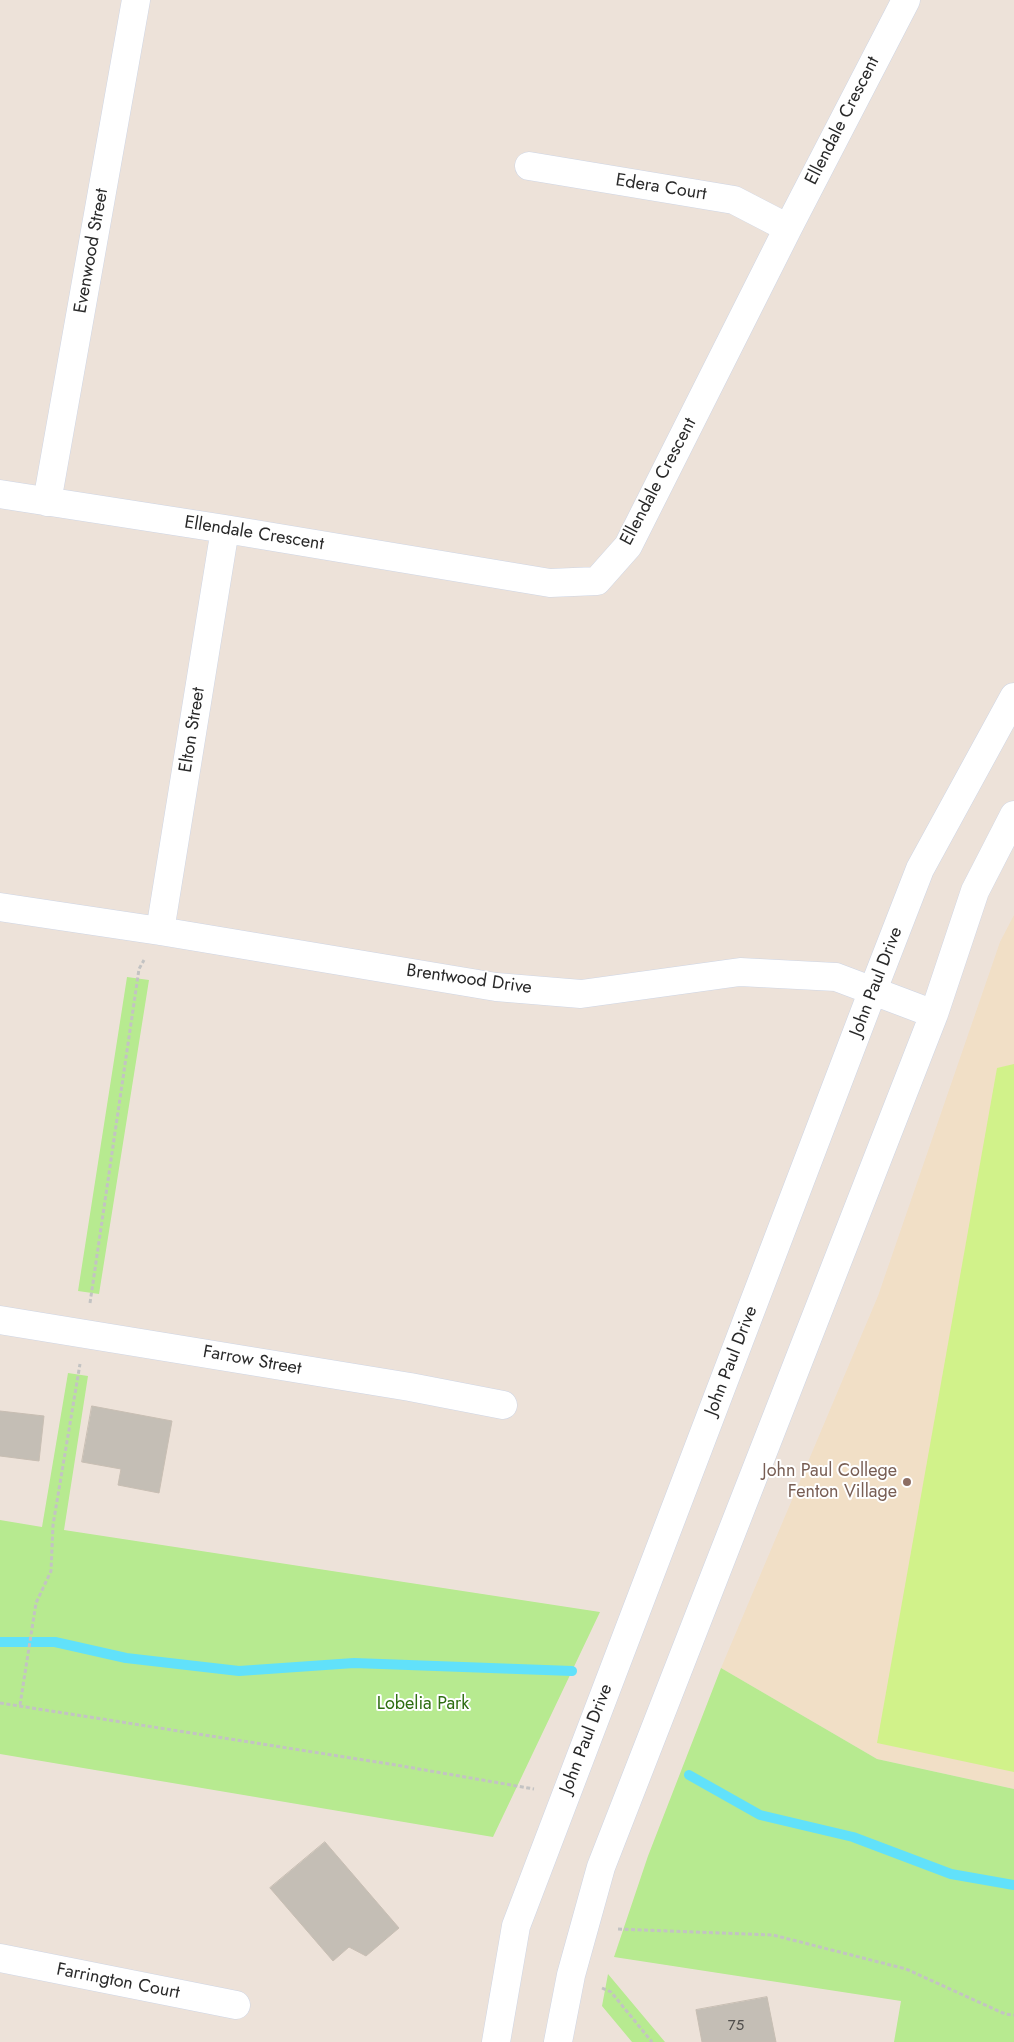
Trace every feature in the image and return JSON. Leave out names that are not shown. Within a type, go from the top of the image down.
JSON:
[{"type":"street","name":"Evenwood Street","points":[[47,502],[136,0]]},
{"type":"street","name":"Ellendale Crescent","points":[[0,494],[225,529],[550,584],[597,581],[628,546],[788,228],[906,0]]},
{"type":"street","name":"Edera Court","points":[[529,166],[734,200],[788,228]]},
{"type":"street","name":"Elton Street","points":[[160,931],[225,529]]},
{"type":"street","name":"John Paul Drive","points":[[496,2042],[516,1926],[920,869],[1014,697]]},
{"type":"street","points":[[558,2042],[572,1975],[601,1867],[934,1014],[975,891],[1014,815]]},
{"type":"street","name":"Brentwood Drive","points":[[0,907],[160,931],[496,987],[581,994],[740,972],[836,977],[934,1014]]},
{"type":"street","name":"Farrow Street","points":[[0,1320],[410,1387],[503,1405]]},
{"type":"street","name":"Farrington Court","points":[[0,1958],[236,2005]]},
{"type":"path","points":[[20,1705],[36,1603],[51,1571],[53,1525],[86,1333],[139,969],[160,931]]},
{"type":"path","points":[[0,1703],[396,1765],[566,1794]]},
{"type":"path","points":[[585,1923],[613,1929],[773,1935],[906,1970],[1005,2014],[1014,2015]]},
{"type":"path","points":[[595,1986],[610,1992],[652,2042]]},
{"type":"shaded area","name":"John Paul College Fenton Village","points":[[1014,915],[1014,1789],[877,1759],[721,1668],[878,1296],[1000,942]]},
{"type":"green space","points":[[127,977],[149,980],[99,1294],[78,1291]]},
{"type":"green space","points":[[1014,1064],[1014,1772],[877,1743],[997,1068]]},
{"type":"green space","name":"Lobelia Park","points":[[68,1373],[88,1376],[64,1530],[600,1612],[493,1837],[0,1754],[0,1520],[42,1527]]},
{"type":"green space","points":[[721,1668],[877,1759],[1014,1789],[1014,2042],[894,2042],[901,2001],[614,1957],[648,1856]]},
{"type":"green space","points":[[608,1974],[665,2042],[632,2042],[602,2006]]},
{"type":"building","points":[[92,1406],[172,1421],[159,1493],[118,1485],[121,1469],[82,1462]]},
{"type":"building","points":[[0,1411],[44,1416],[39,1461],[0,1456]]},
{"type":"building","points":[[325,1842],[399,1928],[366,1956],[349,1947],[333,1961],[270,1888]]},
{"type":"building","points":[[767,1997],[776,2042],[702,2042],[696,2010]]},
{"type":"waterway","points":[[0,1642],[55,1642],[126,1658],[239,1671],[354,1663],[572,1671]]},
{"type":"waterway","points":[[689,1775],[760,1815],[853,1837],[951,1874],[1014,1885]]},
{"type":"place","name":"John Paul College Fenton Village","points":[[907,1482]]}]
